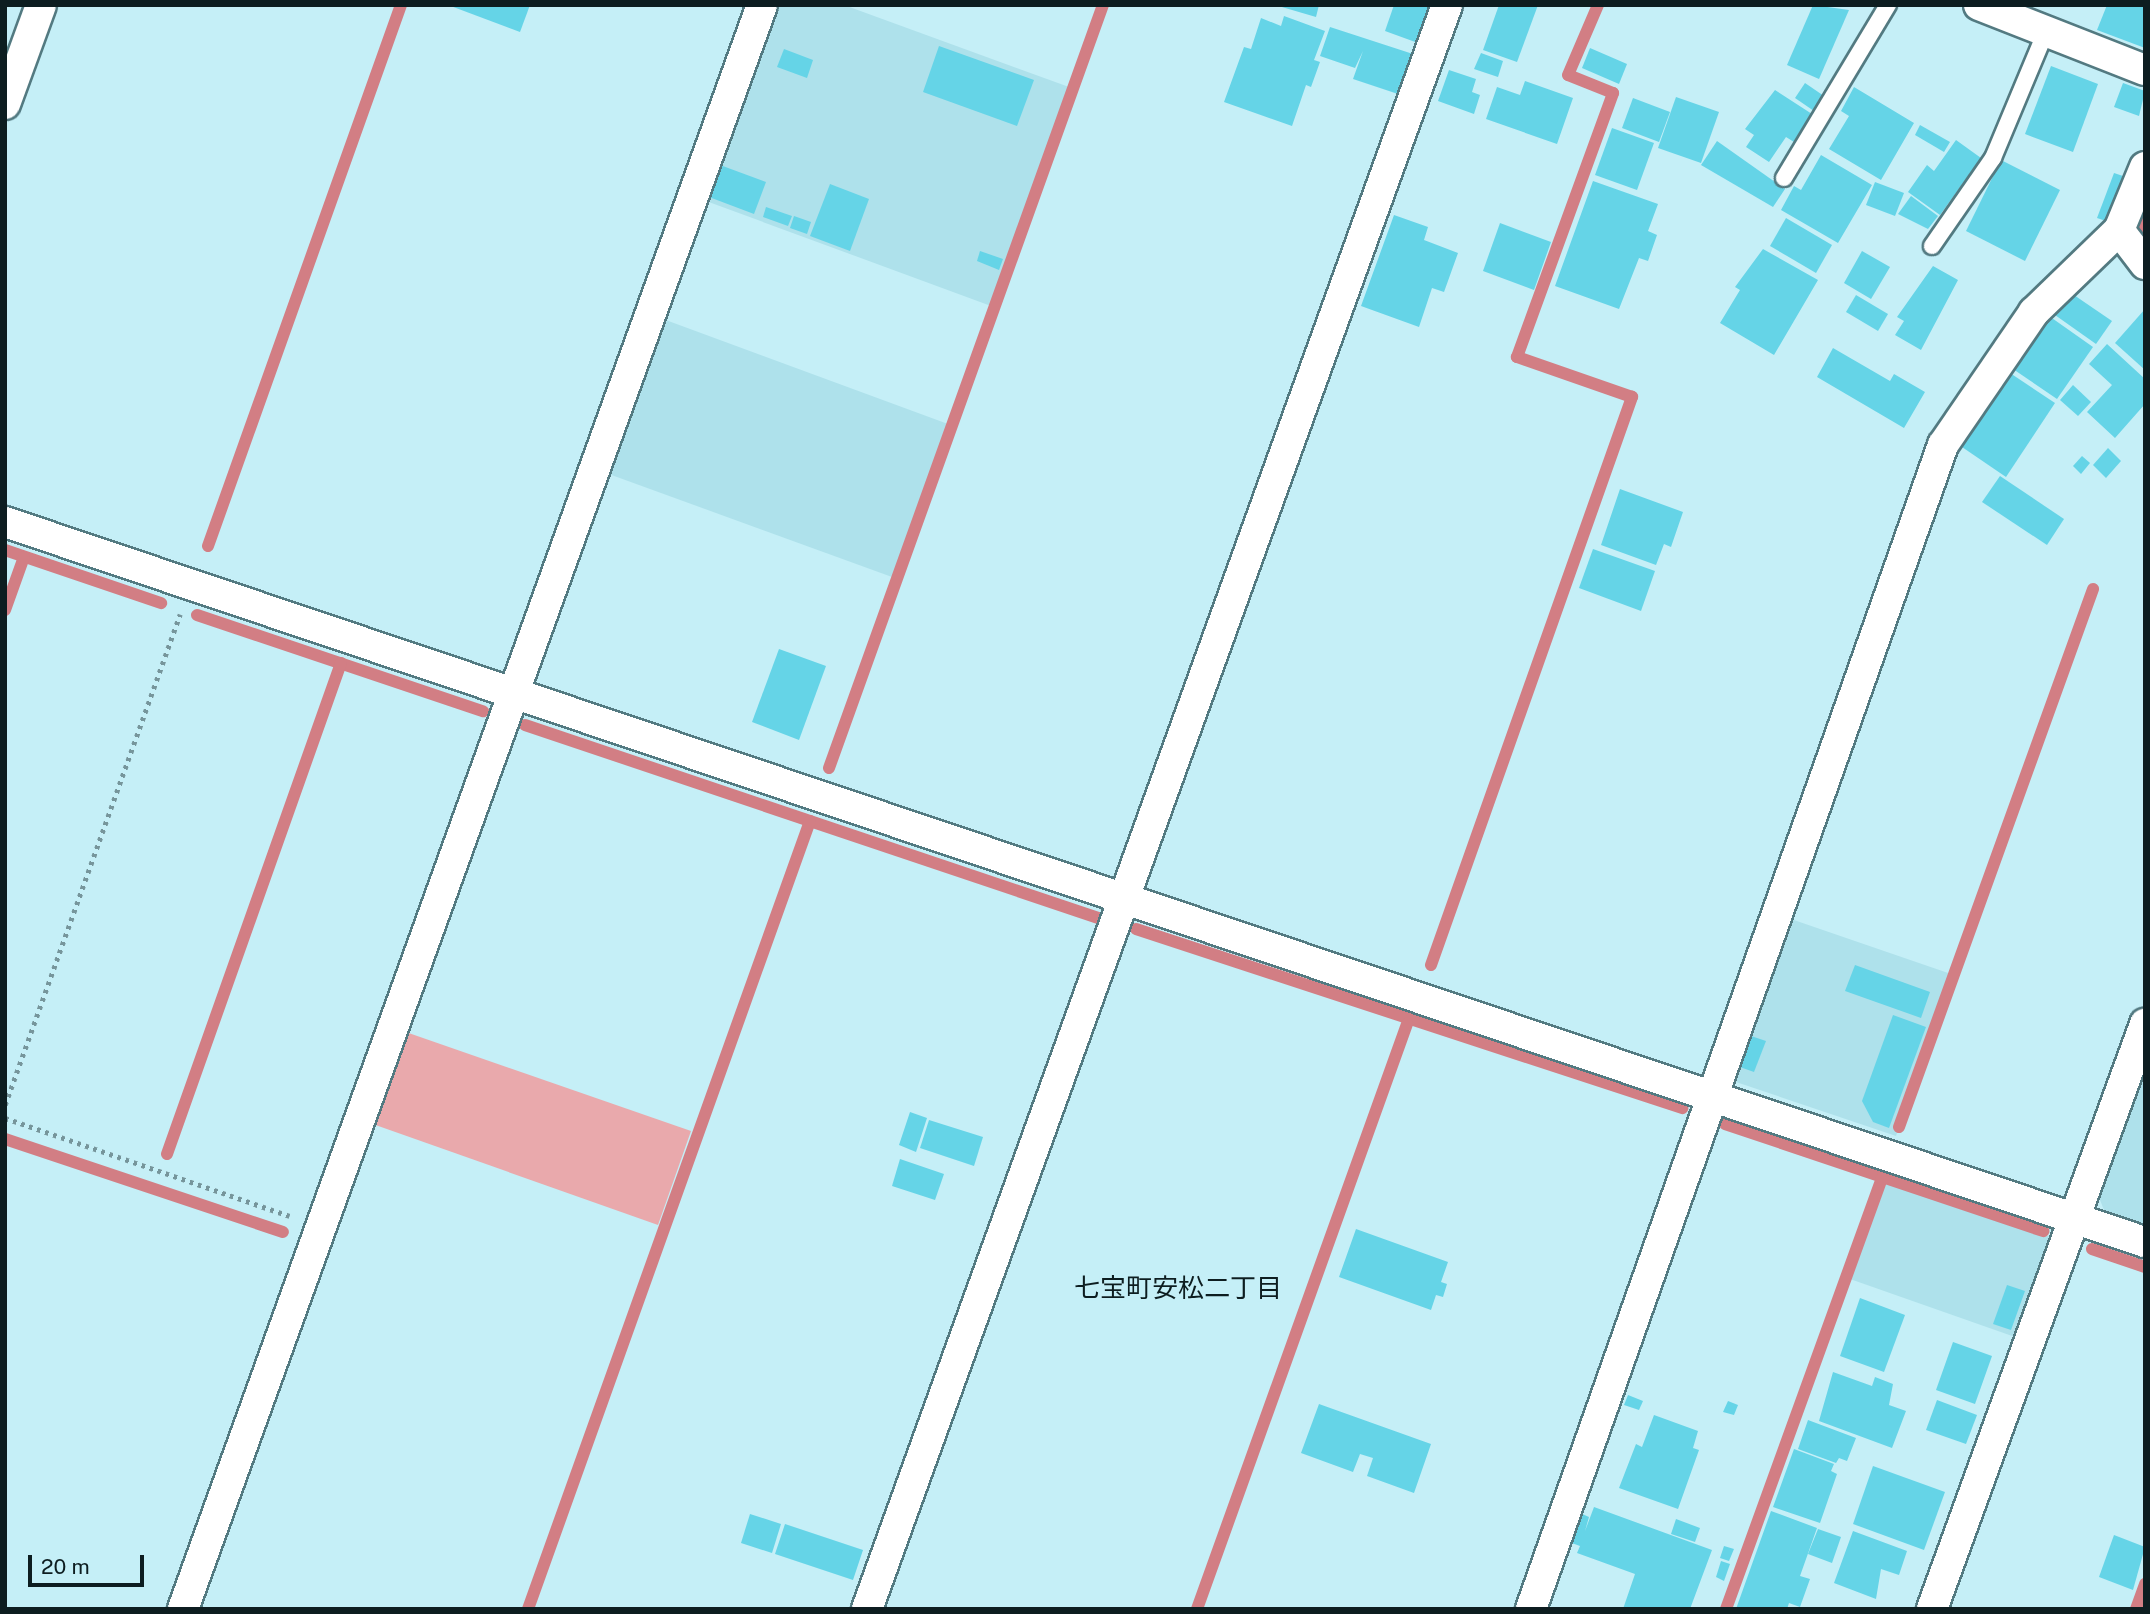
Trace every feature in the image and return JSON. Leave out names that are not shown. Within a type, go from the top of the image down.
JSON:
[{"type":"street","points":[[5,104],[41,5]]},
{"type":"street","points":[[183,1609],[762,5]]},
{"type":"street","points":[[867,1609],[1447,5]]},
{"type":"street","points":[[1979,5],[2145,70]]},
{"type":"street","points":[[1531,1609],[1943,445],[2034,312],[2119,230],[2145,167]]},
{"type":"street","points":[[2119,230],[2145,264]]},
{"type":"street","points":[[5,522],[2145,1242]]},
{"type":"street","points":[[1932,1609],[2077,1219],[2145,1024]]},
{"type":"lane","points":[[1784,178],[1888,5]]},
{"type":"lane","points":[[1931,246],[1993,158],[2046,31]]},
{"type":"path","points":[[5,1105],[191,584]]},
{"type":"path","points":[[5,1118],[321,1226]]},
{"type":"shaded area","points":[[776,5],[844,5],[1069,87],[991,306],[706,201]]},
{"type":"shaded area","points":[[663,319],[948,424],[892,577],[606,473]]},
{"type":"shaded area","points":[[1788,918],[1951,974],[1896,1136],[1736,1082],[1733,1070]]},
{"type":"shaded area","points":[[400,1030],[691,1131],[658,1225],[367,1122]]},
{"type":"shaded area","points":[[2145,1065],[2145,1228],[2106,1215],[2098,1195]]},
{"type":"shaded area","points":[[1886,1182],[2051,1237],[2015,1337],[1850,1279]]},
{"type":"building","points":[[448,5],[530,5],[520,32]]},
{"type":"building","points":[[1275,5],[1319,5],[1316,17]]},
{"type":"building","points":[[1394,5],[1431,5],[1418,43],[1385,31]]},
{"type":"building","points":[[1499,5],[1538,5],[1517,62],[1483,50]]},
{"type":"building","points":[[1813,5],[1849,10],[1819,79],[1787,65]]},
{"type":"building","points":[[2107,5],[2145,5],[2145,48],[2097,30]]},
{"type":"building","points":[[1284,16],[1325,31],[1314,60],[1320,62],[1311,87],[1306,85],[1292,126],[1224,102],[1244,47],[1251,49],[1261,18],[1281,26]]},
{"type":"building","points":[[1330,27],[1413,54],[1398,94],[1353,79],[1363,51],[1355,68],[1320,56]]},
{"type":"building","points":[[939,46],[1034,80],[1017,126],[923,92]]},
{"type":"building","points":[[1590,48],[1627,64],[1619,84],[1582,68]]},
{"type":"building","points":[[784,49],[813,60],[807,78],[777,67]]},
{"type":"building","points":[[1481,53],[1503,61],[1498,77],[1474,69]]},
{"type":"building","points":[[2051,66],[2098,84],[2073,152],[2025,134]]},
{"type":"building","points":[[1449,70],[1476,79],[1472,92],[1480,95],[1474,114],[1438,101]]},
{"type":"building","points":[[1525,81],[1573,98],[1557,144],[1486,119],[1497,87],[1520,95]]},
{"type":"building","points":[[1805,83],[1824,96],[1814,111],[1795,98]]},
{"type":"building","points":[[2123,83],[2145,91],[2139,116],[2114,107]]},
{"type":"building","points":[[1854,87],[1914,123],[1881,180],[1829,149],[1849,116],[1841,111]]},
{"type":"building","points":[[1775,90],[1812,114],[1794,142],[1786,137],[1769,162],[1746,147],[1754,135],[1745,129]]},
{"type":"building","points":[[1676,97],[1719,112],[1701,163],[1658,148]]},
{"type":"building","points":[[1633,98],[1670,112],[1659,142],[1622,128]]},
{"type":"building","points":[[1920,125],[1950,142],[1944,152],[1915,135]]},
{"type":"building","points":[[1612,128],[1654,143],[1637,190],[1595,175]]},
{"type":"building","points":[[1956,140],[1981,158],[1940,215],[1908,192],[1927,165],[1934,171]]},
{"type":"building","points":[[1717,141],[1785,189],[1773,207],[1701,165]]},
{"type":"building","points":[[1821,155],[1872,185],[1838,243],[1781,210],[1794,186],[1801,190]]},
{"type":"building","points":[[2001,160],[2060,190],[2025,261],[1966,231]]},
{"type":"building","points":[[720,165],[766,182],[754,214],[709,197]]},
{"type":"building","points":[[2114,173],[2126,177],[2109,222],[2097,218]]},
{"type":"building","points":[[1593,181],[1658,204],[1648,231],[1657,235],[1648,261],[1639,258],[1619,309],[1555,286]]},
{"type":"building","points":[[1875,182],[1904,193],[1895,216],[1866,205]]},
{"type":"building","points":[[830,184],[869,199],[850,251],[810,236]]},
{"type":"building","points":[[1911,196],[1938,216],[1928,229],[1898,214]]},
{"type":"building","points":[[766,207],[792,216],[788,226],[763,217]]},
{"type":"building","points":[[1394,215],[1428,227],[1424,240],[1458,253],[1444,292],[1432,288],[1419,327],[1361,306]]},
{"type":"building","points":[[794,216],[811,222],[807,234],[790,228]]},
{"type":"building","points":[[1786,218],[1832,245],[1816,273],[1770,246]]},
{"type":"building","points":[[1500,223],[1551,242],[1534,290],[1483,271]]},
{"type":"building","points":[[1763,249],[1818,280],[1774,355],[1720,323],[1740,290],[1735,287]]},
{"type":"building","points":[[980,251],[1003,259],[999,270],[977,261]]},
{"type":"building","points":[[1862,251],[1890,267],[1871,299],[1844,283]]},
{"type":"building","points":[[1933,266],[1958,280],[1921,350],[1895,335],[1904,321],[1897,317]]},
{"type":"building","points":[[2071,293],[2112,321],[2096,344],[2055,315]]},
{"type":"building","points":[[1856,295],[1888,314],[1878,331],[1846,312]]},
{"type":"building","points":[[2145,309],[2145,370],[2115,343]]},
{"type":"building","points":[[2049,316],[2093,347],[2057,399],[2013,369]]},
{"type":"building","points":[[2107,344],[2145,379],[2145,404],[2115,438],[2087,412],[2112,385],[2089,364]]},
{"type":"building","points":[[1833,348],[1890,381],[1894,374],[1925,392],[1904,428],[1817,377]]},
{"type":"building","points":[[2007,371],[2055,403],[2006,477],[1962,447]]},
{"type":"building","points":[[2073,385],[2091,402],[2078,416],[2060,400]]},
{"type":"building","points":[[2108,448],[2121,461],[2106,478],[2093,465]]},
{"type":"building","points":[[2082,456],[2090,463],[2081,474],[2073,466]]},
{"type":"building","points":[[2000,476],[2064,519],[2047,545],[1982,502]]},
{"type":"building","points":[[1620,489],[1683,512],[1671,547],[1664,544],[1656,565],[1601,545]]},
{"type":"building","points":[[1593,549],[1655,571],[1641,611],[1579,588]]},
{"type":"building","points":[[779,649],[826,666],[799,740],[752,722]]},
{"type":"building","points":[[1855,965],[1930,992],[1921,1018],[1845,991]]},
{"type":"building","points":[[1893,1015],[1926,1027],[1889,1128],[1873,1122],[1862,1101]]},
{"type":"building","points":[[1748,1035],[1766,1041],[1754,1072],[1737,1066]]},
{"type":"building","points":[[910,1112],[927,1118],[916,1152],[899,1145]]},
{"type":"building","points":[[929,1120],[983,1137],[974,1166],[920,1148]]},
{"type":"building","points":[[900,1159],[944,1174],[935,1200],[892,1186]]},
{"type":"building","points":[[1356,1229],[1448,1262],[1441,1282],[1447,1284],[1443,1297],[1436,1295],[1431,1310],[1339,1277]]},
{"type":"building","points":[[2007,1285],[2025,1291],[2011,1330],[1993,1324]]},
{"type":"building","points":[[1860,1298],[1905,1315],[1884,1372],[1840,1356]]},
{"type":"building","points":[[1953,1342],[1992,1356],[1975,1404],[1936,1390]]},
{"type":"building","points":[[1833,1372],[1872,1386],[1875,1377],[1893,1384],[1889,1405],[1906,1411],[1892,1448],[1819,1421]]},
{"type":"building","points":[[1628,1395],[1643,1401],[1639,1410],[1624,1405]]},
{"type":"building","points":[[1937,1400],[1977,1415],[1966,1444],[1926,1430]]},
{"type":"building","points":[[1728,1401],[1738,1405],[1734,1415],[1723,1412]]},
{"type":"building","points":[[1319,1404],[1431,1444],[1414,1493],[1367,1476],[1373,1458],[1360,1454],[1353,1472],[1301,1453]]},
{"type":"building","points":[[1654,1415],[1698,1431],[1693,1448],[1699,1450],[1678,1509],[1619,1488],[1636,1444],[1642,1447]]},
{"type":"building","points":[[1808,1420],[1856,1438],[1847,1461],[1839,1458],[1836,1463],[1798,1449]]},
{"type":"building","points":[[1794,1449],[1834,1464],[1831,1471],[1837,1474],[1820,1523],[1773,1507]]},
{"type":"building","points":[[1873,1466],[1945,1492],[1924,1550],[1853,1524]]},
{"type":"building","points":[[1594,1507],[1712,1550],[1690,1609],[1623,1609],[1635,1574],[1577,1553],[1580,1546],[1569,1542],[1580,1513],[1589,1517],[1585,1531]]},
{"type":"building","points":[[1771,1511],[1817,1528],[1800,1576],[1810,1579],[1800,1607],[1789,1603],[1787,1609],[1736,1609]]},
{"type":"building","points":[[750,1514],[781,1524],[772,1553],[741,1543]]},
{"type":"building","points":[[1676,1519],[1700,1528],[1695,1542],[1671,1534]]},
{"type":"building","points":[[785,1524],[863,1550],[853,1580],[775,1554]]},
{"type":"building","points":[[1818,1529],[1841,1537],[1832,1563],[1808,1554]]},
{"type":"building","points":[[1853,1531],[1907,1551],[1899,1575],[1881,1569],[1876,1599],[1834,1583]]},
{"type":"building","points":[[2114,1535],[2145,1547],[2133,1590],[2099,1577]]},
{"type":"building","points":[[1724,1546],[1734,1549],[1729,1561],[1720,1558]]},
{"type":"building","points":[[1721,1561],[1730,1564],[1724,1581],[1716,1577]]},
{"type":"waterway","points":[[208,546],[401,5]]},
{"type":"waterway","points":[[829,768],[1103,5]]},
{"type":"waterway","points":[[1431,965],[1632,397],[1517,357],[1613,93],[1568,75],[1598,5]]},
{"type":"waterway","points":[[2145,214],[2138,237],[2145,245]]},
{"type":"waterway","points":[[5,550],[161,603]]},
{"type":"waterway","points":[[5,610],[24,557]]},
{"type":"waterway","points":[[1899,1127],[2093,589]]},
{"type":"waterway","points":[[197,615],[483,711]]},
{"type":"waterway","points":[[167,1154],[341,663]]},
{"type":"waterway","points":[[525,725],[1101,919]]},
{"type":"waterway","points":[[528,1609],[810,821]]},
{"type":"waterway","points":[[1136,929],[1682,1108]]},
{"type":"waterway","points":[[1197,1609],[1407,1024]]},
{"type":"waterway","points":[[1725,1124],[2043,1231]]},
{"type":"waterway","points":[[5,1139],[283,1232]]},
{"type":"waterway","points":[[1726,1609],[1882,1177]]},
{"type":"waterway","points":[[2092,1249],[2145,1267]]},
{"type":"waterway","points":[[2136,1609],[2145,1584]]},
{"type":"district","name":"七宝町安松二丁目","points":[[1178,1288]]}]
